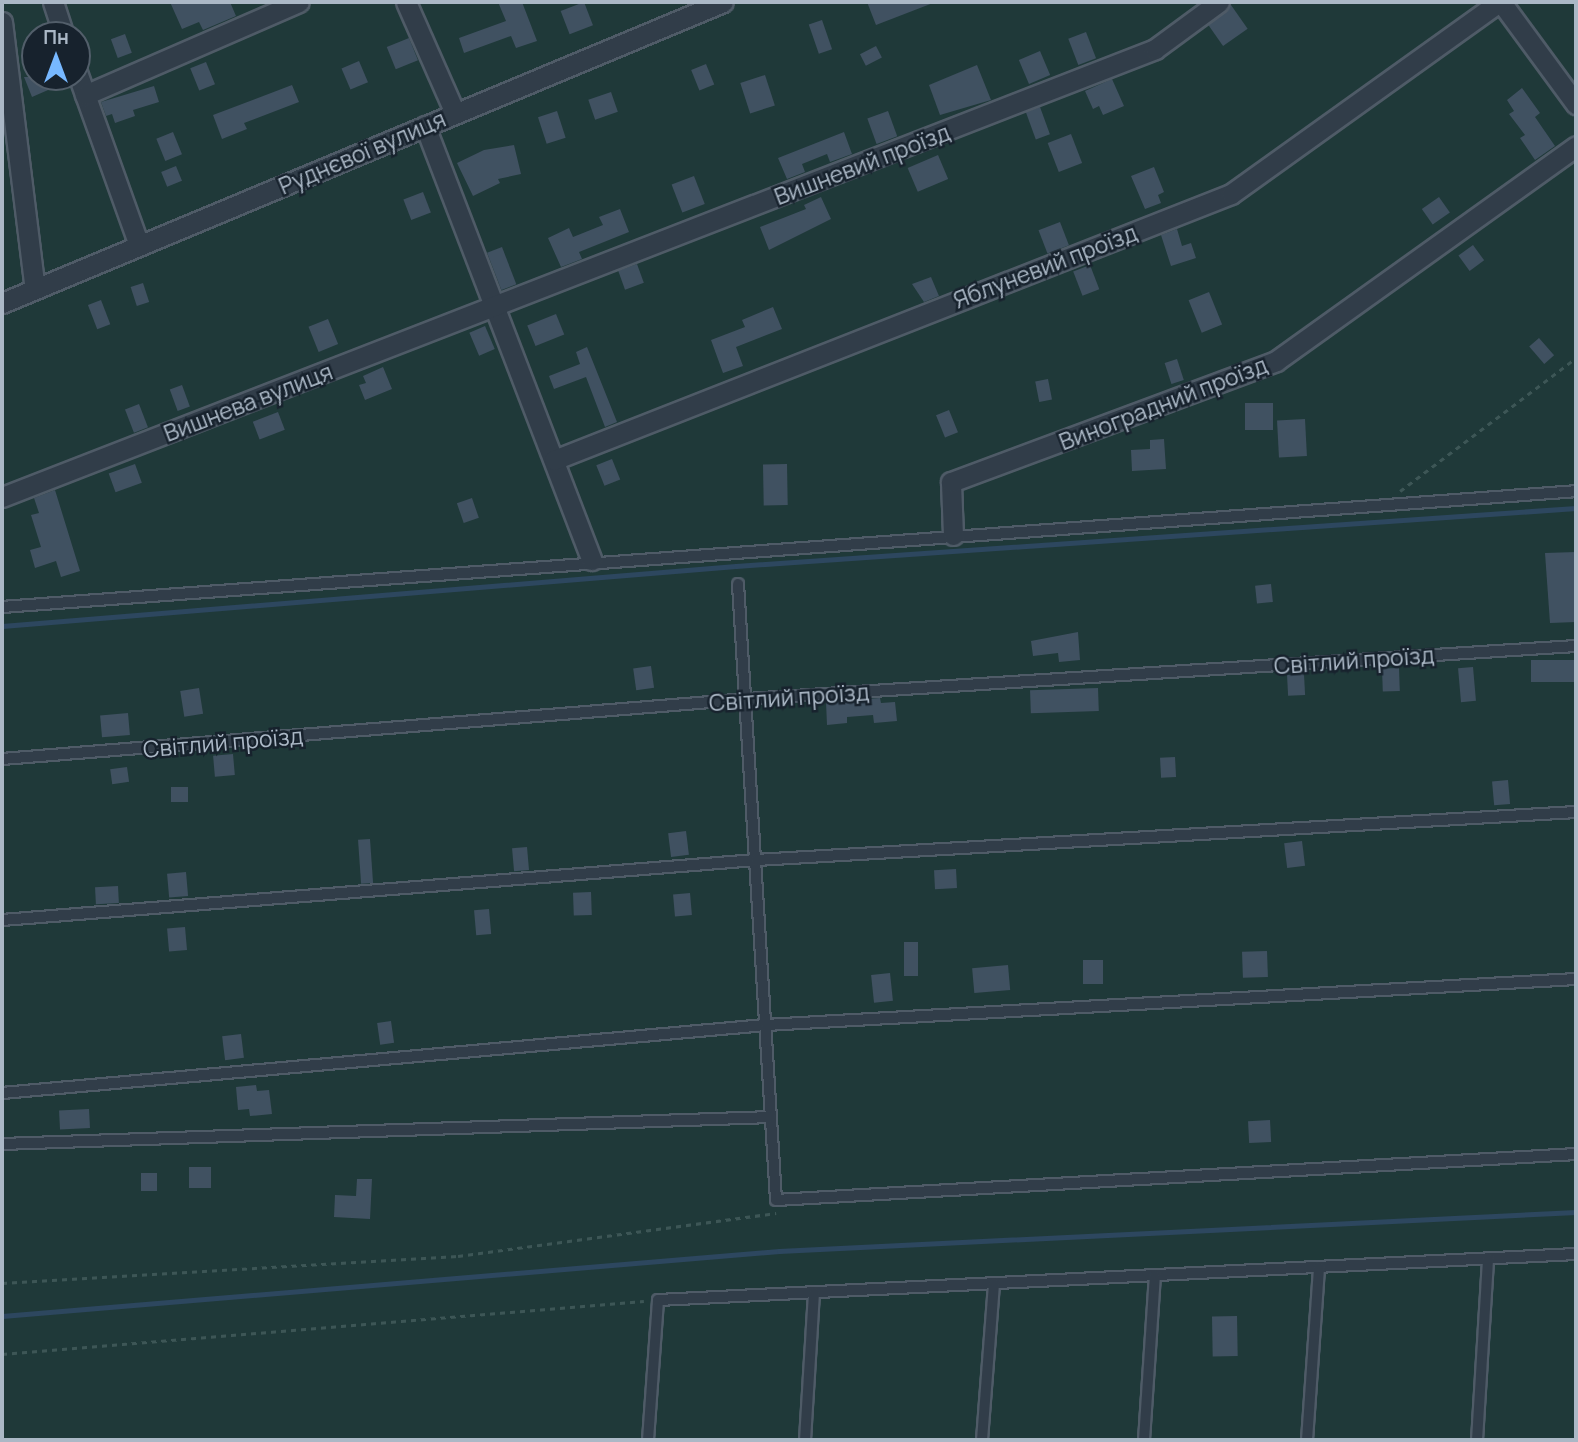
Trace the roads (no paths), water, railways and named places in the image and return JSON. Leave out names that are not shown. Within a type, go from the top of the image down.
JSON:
[{"type":"street","points":[[53,2],[59,21]]},
{"type":"street","points":[[85,95],[299,2]]},
{"type":"street","points":[[406,2],[455,113]]},
{"type":"street","name":"Руднєвої вулиця","points":[[2,303],[723,2]]},
{"type":"street","name":"Вишневий проїзд","points":[[495,307],[1155,49],[1219,2]]},
{"type":"street","points":[[1500,2],[1576,104]]},
{"type":"street","name":"Яблуневий проїзд","points":[[554,460],[1231,194],[1500,2]]},
{"type":"street","points":[[2,22],[35,289]]},
{"type":"street","points":[[84,91],[139,245]]},
{"type":"street","points":[[425,126],[592,560]]},
{"type":"street","name":"Виноградний проїзд","points":[[953,535],[951,482],[1276,361],[1576,146]]},
{"type":"street","name":"Вишнева вулиця","points":[[2,497],[495,307]]},
{"type":"lane","points":[[2,607],[592,560],[1576,491]]},
{"type":"lane","points":[[738,584],[776,1200],[1576,1154]]},
{"type":"lane","name":"Світлий проїзд","points":[[2,759],[747,699],[1576,646]]},
{"type":"lane","points":[[2,920],[756,860],[1576,812]]},
{"type":"lane","points":[[2,1093],[766,1025],[1576,979]]},
{"type":"lane","points":[[2,1144],[772,1117]]},
{"type":"lane","points":[[648,1440],[658,1300],[1576,1254]]},
{"type":"lane","points":[[1477,1440],[1488,1258]]},
{"type":"lane","points":[[1307,1440],[1318,1267]]},
{"type":"lane","points":[[1144,1440],[1154,1275]]},
{"type":"lane","points":[[982,1440],[994,1283]]},
{"type":"lane","points":[[805,1440],[814,1292]]},
{"type":"waterway","points":[[2,626],[736,566],[1576,508]]},
{"type":"waterway","points":[[2,1316],[779,1251],[1576,1212]]}]
